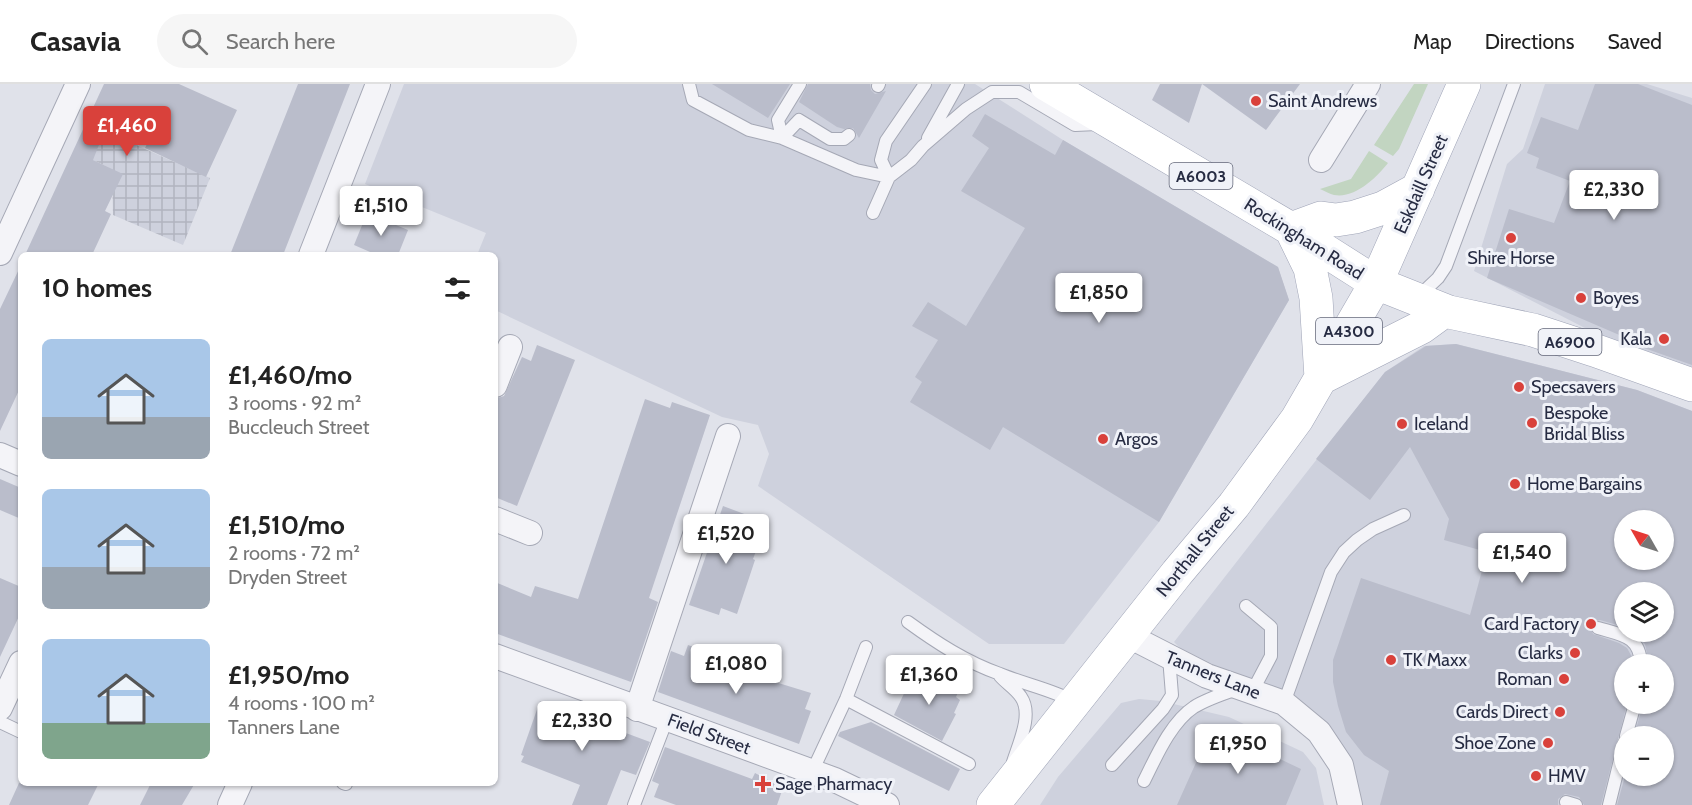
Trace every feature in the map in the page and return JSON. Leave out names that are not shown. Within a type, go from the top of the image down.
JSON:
[{"type":"main road","name":"Rockingham Road","points":[[1046,84],[1291,229],[1376,284]]},
{"type":"main road","name":"Eskdaill Street","points":[[1376,284],[1464,84]]},
{"type":"main road","points":[[1418,189],[1383,208],[1355,217],[1336,220],[1321,218],[1291,229],[1310,268],[1316,298],[1321,378],[1422,327],[1430,305]]},
{"type":"main road","name":"A6900","points":[[1376,284],[1430,305],[1533,330],[1692,385]]},
{"type":"main road","name":"Northall Street","points":[[1000,796],[1127,635],[1234,505],[1297,419],[1376,284]]},
{"type":"street","points":[[0,253],[78,84]]},
{"type":"street","points":[[312,252],[378,84]]},
{"type":"street","points":[[1321,160],[1368,84]]},
{"type":"street","points":[[498,377],[510,347]]},
{"type":"street","points":[[637,709],[728,436]]},
{"type":"street","points":[[0,455],[18,463]]},
{"type":"street","points":[[498,520],[530,533]]},
{"type":"street","name":"Tanners Lane","points":[[1127,635],[1207,676],[1284,704],[1319,732],[1341,765],[1350,805]]},
{"type":"street","name":"Field Street","points":[[498,657],[835,780],[887,805]]},
{"type":"street","points":[[0,708],[18,669]]},
{"type":"street","points":[[230,805],[239,786]]},
{"type":"lane","points":[[689,84],[693,100],[749,130],[782,138],[856,170],[889,177]]},
{"type":"lane","points":[[782,138],[778,120],[801,84]]},
{"type":"lane","points":[[915,98],[917,84]]},
{"type":"lane","points":[[889,177],[881,160],[886,141],[925,84]]},
{"type":"lane","points":[[923,146],[958,84]]},
{"type":"lane","points":[[1430,305],[1438,278],[1446,266],[1514,84]]},
{"type":"lane","points":[[873,213],[889,177],[911,160],[923,146],[966,109],[992,92],[1019,92],[1075,125],[1112,123]]},
{"type":"lane","points":[[782,138],[799,120],[830,138],[844,139],[849,135]]},
{"type":"lane","points":[[1284,704],[1331,572],[1344,552],[1357,540],[1373,529],[1404,515]]},
{"type":"lane","points":[[1144,781],[1165,739],[1192,708],[1217,695],[1247,690],[1271,656],[1271,627],[1246,606]]},
{"type":"lane","points":[[908,622],[948,651],[997,674],[1055,691],[1074,702]]},
{"type":"lane","points":[[1598,628],[1630,638],[1641,654]]},
{"type":"lane","points":[[812,772],[846,699],[866,647]]},
{"type":"lane","points":[[1112,765],[1163,709],[1172,695],[1169,657]]},
{"type":"lane","points":[[997,674],[1021,696],[1026,708],[1024,724],[1000,796]]},
{"type":"lane","points":[[846,699],[969,764]]},
{"type":"lane","points":[[634,805],[667,719]]},
{"type":"lane","points":[[0,722],[18,731]]},
{"type":"lane","points":[[1610,805],[1614,786]]},
{"type":"shaded area","points":[[404,84],[975,84],[1063,140],[1278,267],[1289,300],[1159,522],[1064,644],[989,644],[758,486],[769,454],[758,425],[722,417],[498,311],[498,252],[478,252],[486,233],[365,184]]},
{"type":"shaded area","points":[[1545,84],[1647,84],[1692,98],[1692,373],[1620,346],[1474,271],[1507,164],[1523,149]]},
{"type":"shaded area","points":[[87,123],[210,178],[183,245],[113,215],[112,169],[93,160]]},
{"type":"shaded area","points":[[1456,344],[1637,390],[1692,411],[1692,805],[1360,805],[1351,763],[1187,655],[1174,642],[1385,372],[1424,346]]},
{"type":"shaded area","points":[[1139,699],[1161,701],[1229,717],[1303,752],[1316,768],[1324,805],[1040,805],[1058,777],[1121,703]]},
{"type":"green space","points":[[1414,84],[1428,84],[1399,149],[1393,156],[1374,145]]},
{"type":"green space","points":[[1369,151],[1388,163],[1365,186],[1350,194],[1342,195],[1334,195],[1320,189],[1351,179]]},
{"type":"building","points":[[104,84],[179,84],[237,110],[206,177],[145,148],[150,138],[109,119],[93,160],[123,174],[105,211],[111,214],[93,252],[26,252]]},
{"type":"building","points":[[298,84],[350,84],[284,252],[231,252]]},
{"type":"building","points":[[712,84],[790,84],[768,118]]},
{"type":"building","points":[[808,84],[870,84],[875,94],[886,91],[859,138],[853,128],[837,127],[799,102]]},
{"type":"building","points":[[1160,84],[1202,84],[1189,123],[1152,100]]},
{"type":"building","name":"Saint Andrews","points":[[1202,84],[1300,84],[1266,130]]},
{"type":"building","points":[[1595,84],[1638,84],[1692,105],[1692,365],[1630,343],[1631,340],[1487,278],[1509,209],[1554,223],[1570,181],[1536,168],[1539,158],[1527,153],[1541,117],[1578,130]]},
{"type":"building","points":[[985,114],[1055,155],[1063,140],[1278,267],[1289,300],[1159,522],[1003,427],[990,450],[910,402],[922,382],[915,377],[938,340],[912,326],[928,302],[966,326],[1025,228],[961,191],[989,148],[972,136]]},
{"type":"building","points":[[367,213],[408,230],[399,252],[370,252],[354,245]]},
{"type":"building","points":[[18,271],[18,392],[0,431],[0,309]]},
{"type":"building","points":[[1456,344],[1637,390],[1692,411],[1692,805],[1617,805],[1622,786],[1674,786],[1674,726],[1637,726],[1640,714],[1674,714],[1674,654],[1647,654],[1643,642],[1674,642],[1674,582],[1614,582],[1614,624],[1600,620],[1590,625],[1593,634],[1619,643],[1627,648],[1630,654],[1614,654],[1614,714],[1624,714],[1621,726],[1614,726],[1614,754],[1601,805],[1584,805],[1579,797],[1565,794],[1558,799],[1558,805],[1380,805],[1389,771],[1364,755],[1346,732],[1333,682],[1333,660],[1361,578],[1470,615],[1487,552],[1444,540],[1449,519],[1410,447],[1370,500],[1316,459],[1385,372],[1426,346]]},
{"type":"building","points":[[537,345],[575,360],[517,506],[498,498],[498,398],[504,396],[522,357],[531,361]]},
{"type":"building","points":[[645,399],[670,408],[672,402],[710,415],[649,598],[658,602],[631,682],[498,634],[498,583],[531,597],[535,586],[578,599]]},
{"type":"building","points":[[0,479],[18,487],[18,518],[0,510]]},
{"type":"building","points":[[723,506],[755,518],[744,547],[756,551],[737,614],[721,608],[719,615],[689,605]]},
{"type":"building","points":[[0,578],[18,586],[18,618],[0,657]]},
{"type":"building","points":[[688,645],[710,653],[707,661],[811,693],[805,709],[811,711],[799,744],[658,692],[671,651],[684,656]]},
{"type":"building","points":[[925,672],[959,690],[956,697],[960,700],[954,713],[956,714],[942,741],[894,715],[907,687],[911,690],[918,676],[921,678]]},
{"type":"building","points":[[540,701],[650,742],[636,775],[621,770],[607,805],[572,805],[580,785],[521,762],[524,756],[521,755]]},
{"type":"building","points":[[871,722],[960,769],[949,791],[838,736],[840,732]]},
{"type":"building","points":[[1212,727],[1301,769],[1286,805],[1177,805]]},
{"type":"building","points":[[665,747],[752,779],[755,773],[783,788],[777,805],[676,805],[654,797],[659,784],[652,781]]},
{"type":"building","points":[[18,785],[98,786],[88,805],[9,805]]},
{"type":"building","points":[[150,786],[193,786],[182,805],[140,805]]},
{"type":"place","name":"Saint Andrews","points":[[1256,101]]},
{"type":"place","name":"Shire Horse","points":[[1511,238]]},
{"type":"place","name":"Boyes","points":[[1581,298]]},
{"type":"place","name":"Kala","points":[[1664,339]]},
{"type":"place","name":"Specsavers","points":[[1519,387]]},
{"type":"place","name":"Bespoke Bridal Bliss","points":[[1532,423]]},
{"type":"place","name":"Iceland","points":[[1402,424]]},
{"type":"place","name":"Argos","points":[[1103,439]]},
{"type":"place","name":"Home Bargains","points":[[1515,484]]},
{"type":"place","name":"Card Factory","points":[[1591,624]]},
{"type":"place","name":"Clarks","points":[[1575,653]]},
{"type":"place","name":"TK Maxx","points":[[1391,660]]},
{"type":"place","name":"Roman","points":[[1564,679]]},
{"type":"place","name":"Cards Direct","points":[[1560,712]]},
{"type":"place","name":"Shoe Zone","points":[[1548,743]]},
{"type":"place","name":"HMV","points":[[1536,776]]},
{"type":"place","name":"Sage Pharmacy","points":[[763,784]]}]
